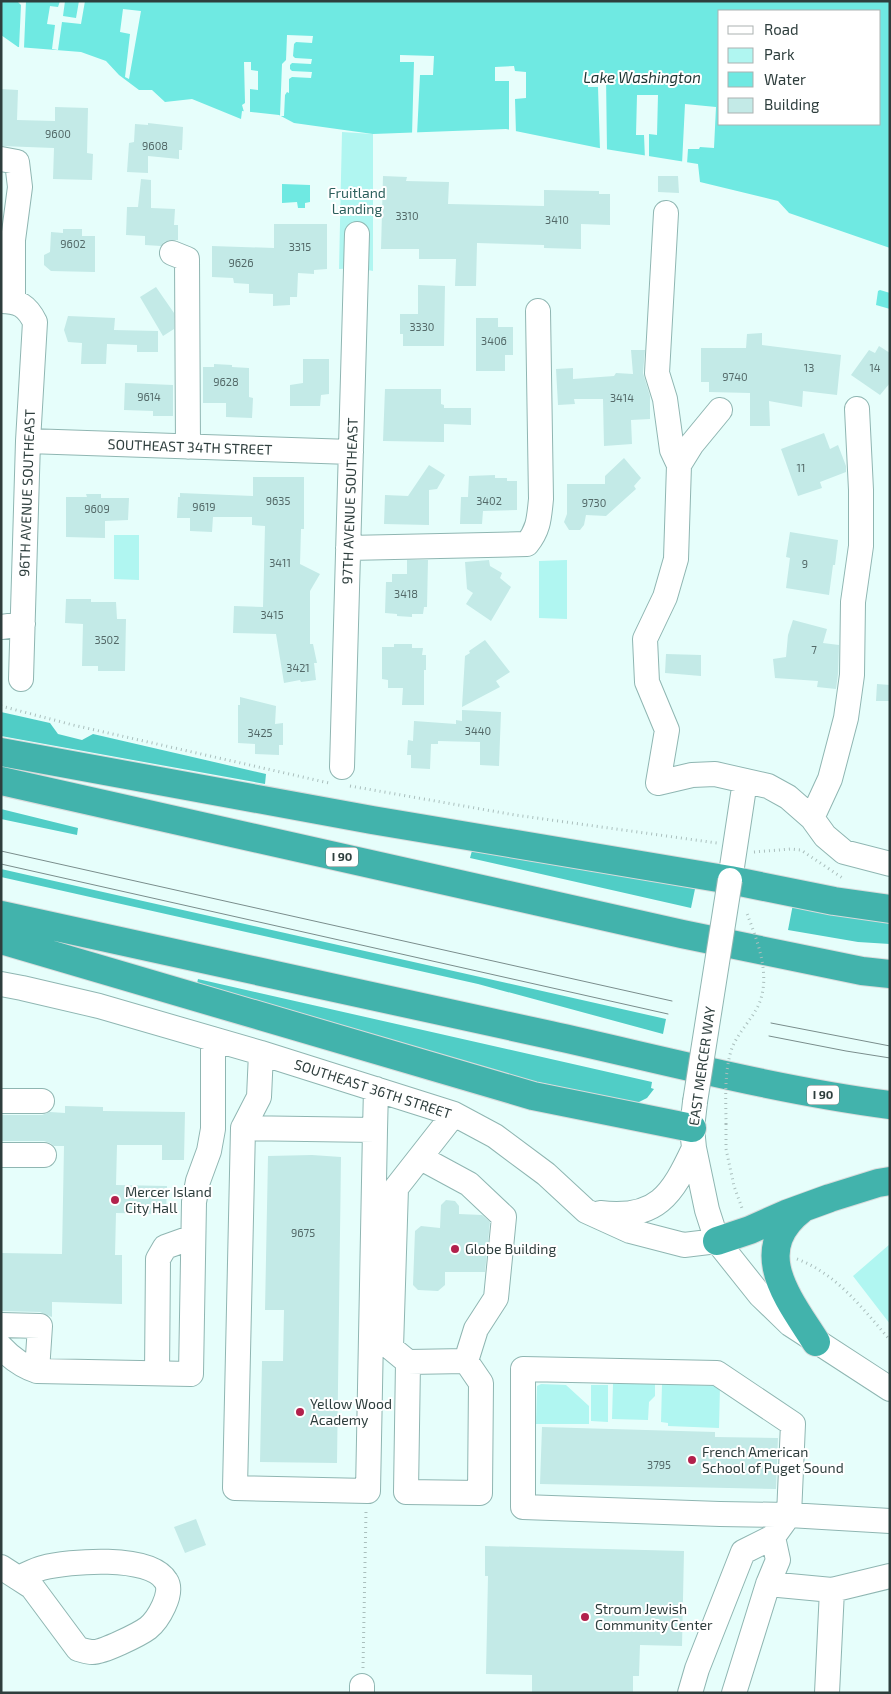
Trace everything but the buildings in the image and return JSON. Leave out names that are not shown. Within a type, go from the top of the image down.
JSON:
[{"type":"highway","points":[[1,752],[372,820],[736,892],[834,901],[890,909]]},
{"type":"highway","name":"I 90","points":[[1,781],[682,934],[862,971],[890,974]]},
{"type":"highway","name":"I 90","points":[[1,915],[748,1080],[828,1096],[890,1105]]},
{"type":"highway","points":[[1,940],[534,1096],[694,1126]]},
{"type":"highway","points":[[717,1241],[750,1230],[806,1207],[878,1183],[890,1181]]},
{"type":"highway","points":[[806,1207],[794,1216],[784,1228],[778,1242],[775,1263],[781,1285],[816,1342]]},
{"type":"street","name":"96TH AVENUE SOUTHEAST","points":[[1,159],[17,162],[20,187],[13,240],[14,304],[35,322],[28,442],[12,626],[21,679]]},
{"type":"street","points":[[666,213],[656,373],[664,399],[672,450],[679,465],[676,559],[665,597],[646,639],[647,682],[667,730],[658,783],[692,775],[715,774],[768,786],[788,797],[812,818],[825,836],[844,852],[890,864]]},
{"type":"street","name":"97TH AVENUE SOUTHEAST","points":[[342,767],[357,234]]},
{"type":"street","points":[[172,253],[187,259],[188,447]]},
{"type":"street","points":[[348,548],[527,544],[539,525],[541,499],[538,312]]},
{"type":"street","points":[[812,818],[830,779],[846,718],[852,675],[853,602],[861,546],[861,490],[857,409]]},
{"type":"street","points":[[679,465],[692,444],[720,410]]},
{"type":"street","name":"SOUTHEAST 34TH STREET","points":[[28,442],[352,452]]},
{"type":"street","name":"EAST MERCER WAY","points":[[745,781],[736,892],[694,1126],[707,1210],[717,1241],[760,1295],[790,1324],[890,1389]]},
{"type":"street","name":"SOUTHEAST 36TH STREET","points":[[1,984],[99,1006],[262,1053],[454,1114],[495,1136],[546,1174],[586,1211],[630,1231],[684,1245],[717,1241]]},
{"type":"street","points":[[1,1347],[24,1367],[37,1371],[191,1374],[194,1202],[198,1181],[209,1151],[213,1129],[213,1039]]},
{"type":"street","points":[[262,1053],[259,1097],[243,1128],[235,1488],[368,1491],[376,1090]]},
{"type":"street","points":[[1,1101],[42,1101]]},
{"type":"street","points":[[454,1114],[396,1188],[391,1348],[408,1362],[466,1362]]},
{"type":"street","points":[[586,1211],[620,1215],[654,1206],[673,1189],[681,1176],[694,1126]]},
{"type":"street","points":[[243,1128],[375,1130]]},
{"type":"street","points":[[1,1156],[44,1155]]},
{"type":"street","points":[[421,1158],[470,1184],[504,1217],[496,1298],[476,1329],[466,1362]]},
{"type":"street","points":[[157,1373],[158,1259],[164,1247],[193,1237]]},
{"type":"street","points":[[1,1325],[40,1326],[37,1371]]},
{"type":"street","points":[[408,1362],[406,1492],[480,1493],[481,1383],[466,1362]]},
{"type":"street","points":[[690,1693],[697,1668],[743,1552],[773,1538],[789,1515],[793,1424],[717,1373],[523,1369],[523,1507],[789,1515],[890,1521]]},
{"type":"street","points":[[734,1693],[768,1584],[778,1560],[773,1538]]},
{"type":"street","points":[[95,1561],[144,1566],[161,1575],[167,1582],[168,1593],[163,1609],[149,1628],[94,1653],[78,1649],[32,1587],[9,1572],[95,1561]]},
{"type":"street","points":[[768,1584],[832,1590],[890,1576]]},
{"type":"street","points":[[827,1693],[832,1590]]},
{"type":"path","points":[[753,852],[801,850],[847,882]]},
{"type":"path","points":[[736,892],[759,949],[763,974],[760,1003],[735,1042],[730,1058],[726,1100],[726,1149],[734,1186],[745,1217]]},
{"type":"path","points":[[792,1257],[823,1271],[856,1301],[890,1340]]},
{"type":"path","points":[[362,1690],[368,1491]]},
{"type":"green space","name":"Fruitland Landing","points":[[342,132],[373,134],[373,271],[357,268],[339,269]]},
{"type":"green space","points":[[114,535],[139,535],[139,580],[114,579]]},
{"type":"green space","points":[[567,560],[567,619],[539,618],[539,561]]},
{"type":"green space","points":[[890,1244],[890,1324],[853,1276]]},
{"type":"green space","points":[[541,1384],[566,1385],[589,1406],[589,1424],[536,1424],[537,1386]]},
{"type":"green space","points":[[613,1384],[655,1384],[655,1396],[649,1402],[648,1420],[612,1419]]},
{"type":"green space","points":[[662,1384],[720,1386],[719,1428],[668,1426],[668,1423],[661,1422]]},
{"type":"green space","points":[[591,1385],[608,1385],[608,1422],[591,1421]]},
{"type":"shaded area","points":[[1,712],[50,723],[58,734],[82,740],[93,734],[266,774],[265,784],[1,736]]},
{"type":"shaded area","points":[[1,809],[78,828],[77,835],[1,819]]},
{"type":"shaded area","points":[[473,847],[695,889],[691,908],[470,858]]},
{"type":"shaded area","points":[[1,869],[666,1019],[663,1034],[478,984],[1,877]]},
{"type":"shaded area","points":[[793,904],[890,922],[890,944],[858,942],[788,930]]},
{"type":"shaded area","points":[[198,979],[652,1082],[651,1088],[654,1089],[647,1098],[637,1103],[518,1078],[196,988]]},
{"type":"water","name":"Lake Washington","points":[[1,1],[890,1],[890,248],[789,213],[778,201],[700,182],[698,164],[599,148],[506,129],[373,134],[294,123],[279,115],[242,111],[241,119],[192,99],[165,102],[152,90],[139,90],[119,75],[106,61],[81,52],[18,47],[1,35]]},
{"type":"water","points":[[282,184],[310,185],[310,202],[305,203],[305,208],[298,208],[297,202],[282,203]]},
{"type":"water","points":[[878,291],[890,293],[890,309],[876,305]]},
{"type":"pier","points":[[1,1],[26,1],[24,48],[19,48],[21,5],[18,2]]},
{"type":"pier","points":[[60,1],[65,1],[63,16],[76,18],[79,1],[85,1],[81,24],[62,22],[58,50],[52,49],[55,25],[47,24],[50,6],[58,7]]},
{"type":"pier","points":[[123,9],[141,11],[129,79],[125,77],[130,34],[120,32]]},
{"type":"pier","points":[[287,35],[313,36],[312,43],[296,42],[294,44],[293,56],[295,58],[312,59],[311,64],[292,63],[290,65],[292,71],[312,72],[311,78],[292,77],[289,79],[289,93],[287,92],[285,95],[284,116],[280,116],[282,64],[286,60]]},
{"type":"pier","points":[[400,55],[434,56],[433,75],[420,75],[417,135],[412,135],[414,62],[400,62]]},
{"type":"pier","points":[[244,62],[251,62],[251,70],[258,71],[258,90],[250,89],[250,112],[244,112],[242,105],[245,103]]},
{"type":"pier","points":[[514,66],[515,71],[526,72],[526,98],[515,99],[516,134],[509,132],[509,81],[495,81],[495,67]]},
{"type":"pier","points":[[588,76],[606,76],[607,151],[600,150],[598,87],[588,87]]},
{"type":"pier","points":[[637,95],[658,95],[657,135],[649,134],[649,159],[645,159],[644,135],[636,135]]},
{"type":"pier","points":[[685,104],[716,107],[714,148],[700,147],[699,149],[688,149],[687,164],[682,164]]},
{"type":"tram line","points":[[1,851],[672,1001]]},
{"type":"tram line","points":[[1,864],[668,1014]]},
{"type":"tram line","points":[[771,1023],[890,1046]]},
{"type":"tram line","points":[[769,1036],[890,1058]]},
{"type":"place","name":"Mercer Island City Hall","points":[[115,1200]]},
{"type":"place","name":"Globe Building","points":[[455,1249]]},
{"type":"place","name":"Yellow Wood Academy","points":[[300,1412]]},
{"type":"place","name":"French American School of Puget Sound","points":[[692,1460]]},
{"type":"place","name":"Stroum Jewish Community Center","points":[[585,1617]]}]
